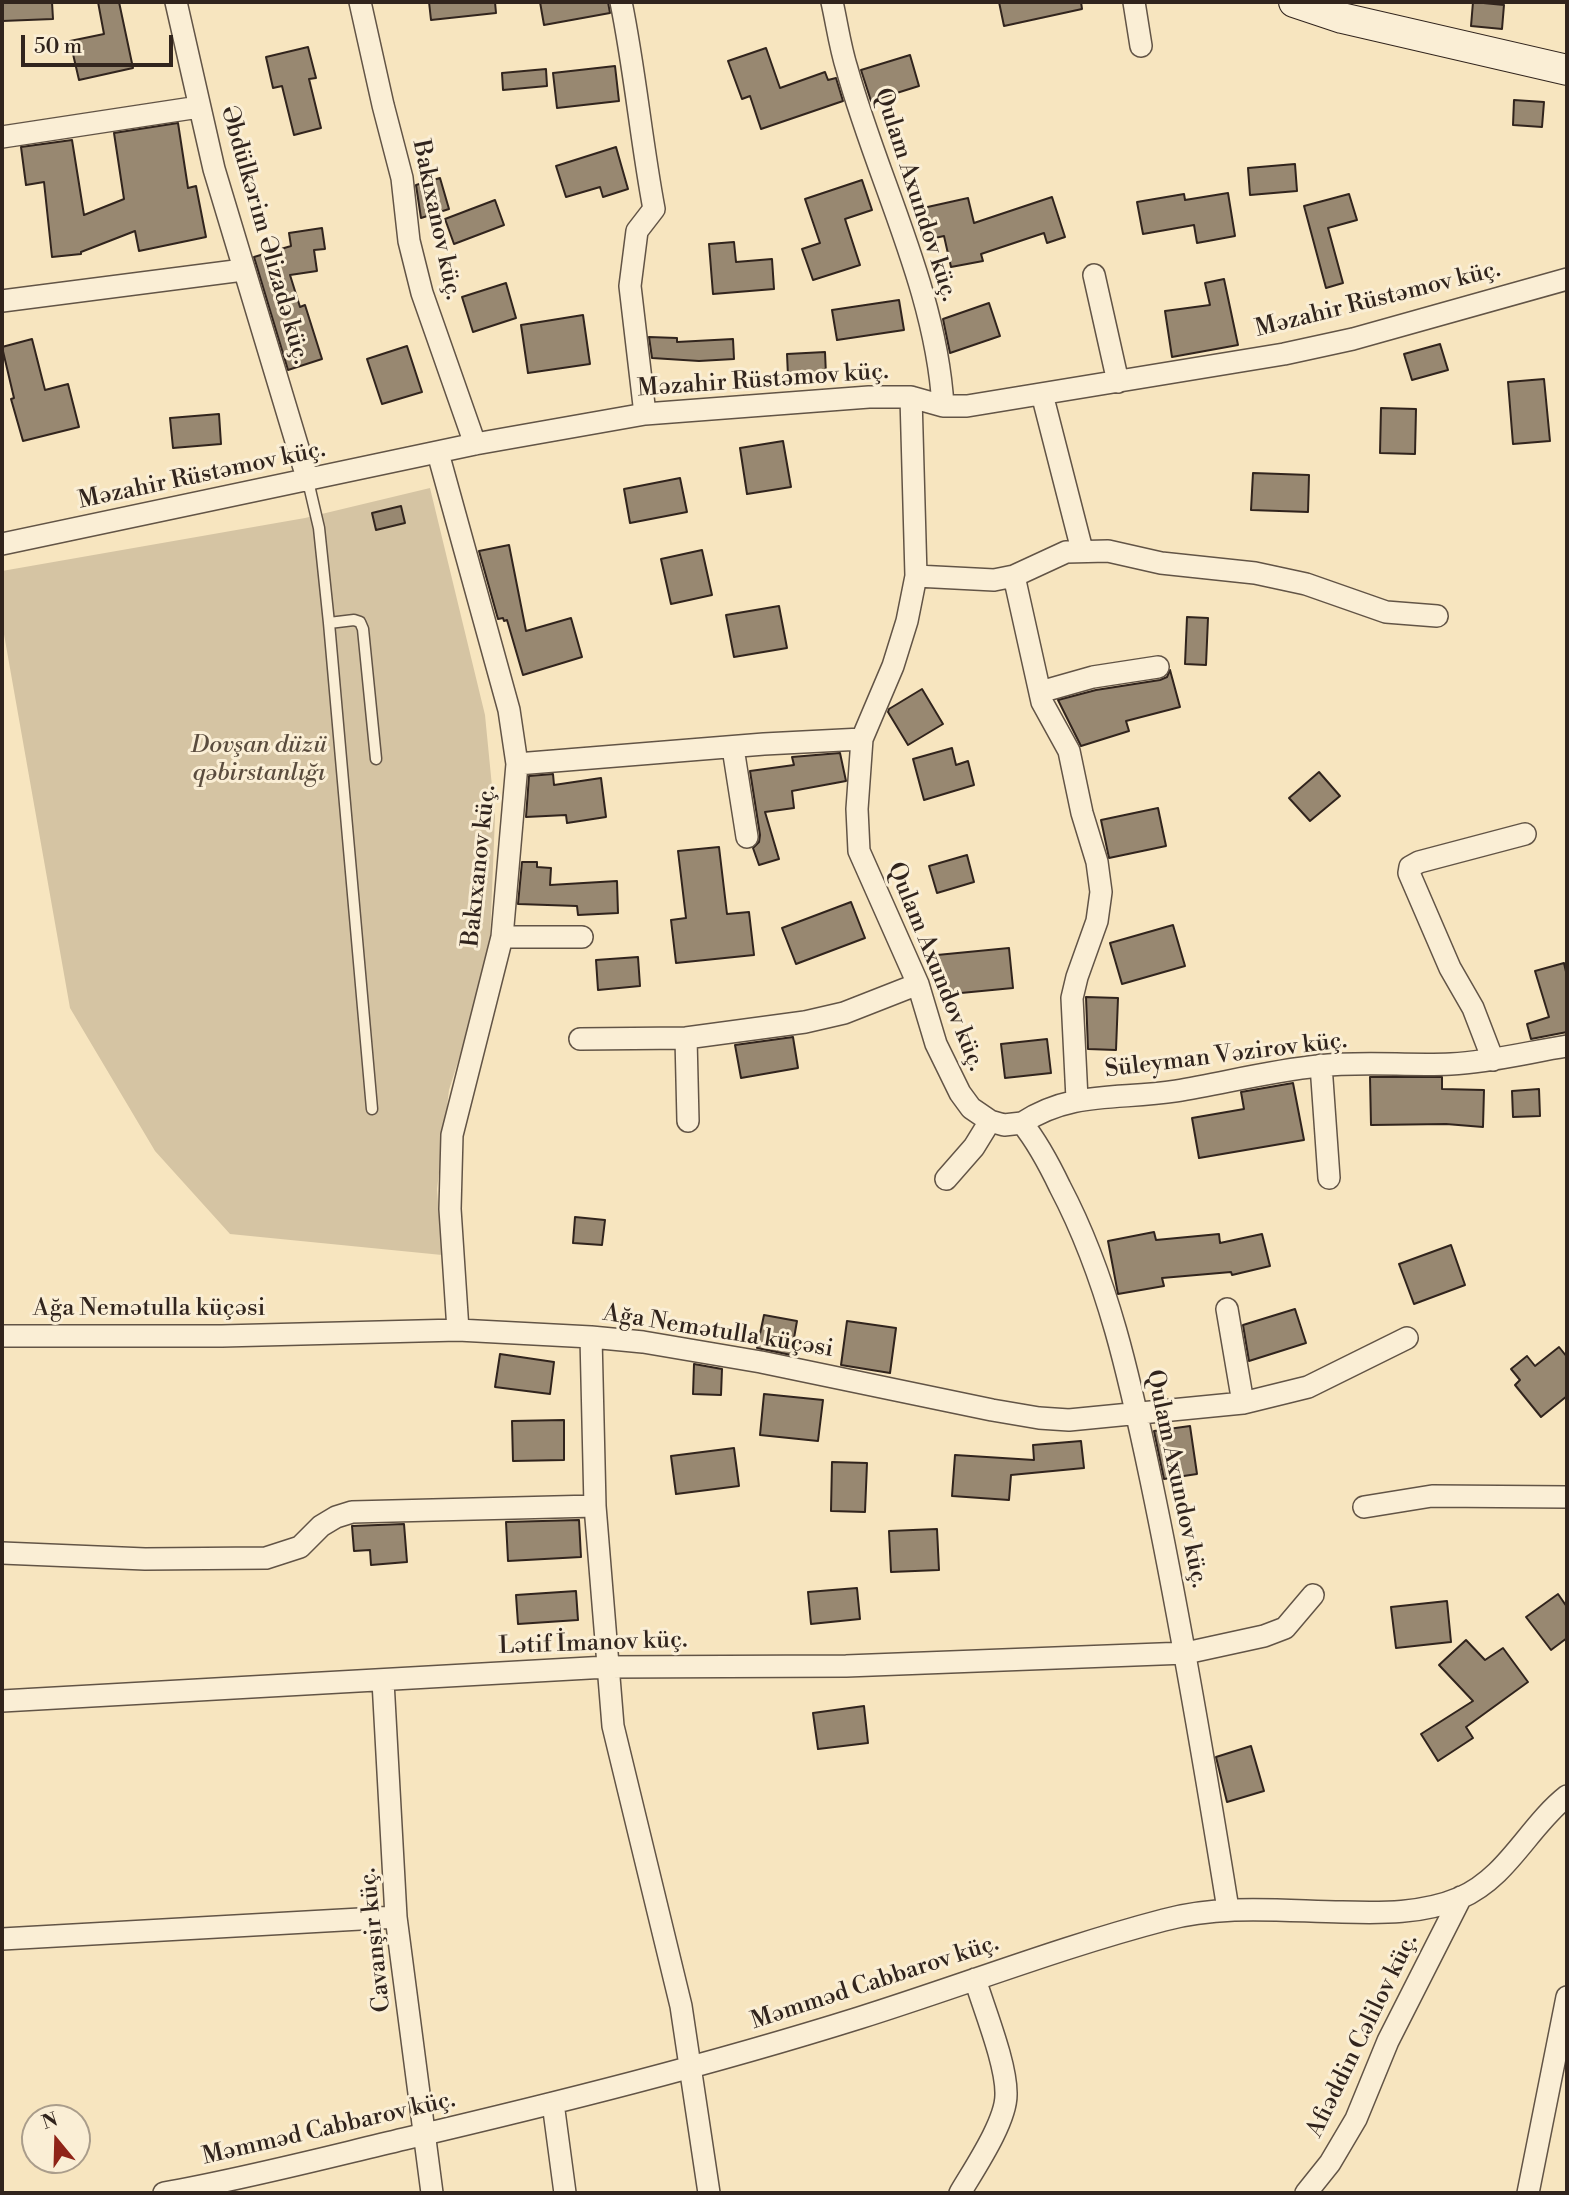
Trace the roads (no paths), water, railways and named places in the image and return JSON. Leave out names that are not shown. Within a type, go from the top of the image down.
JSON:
[{"type":"main road","points":[[1294,2],[1342,18],[1567,70]]},
{"type":"street","name":"Əbdülkərim Əlizadə küç.","points":[[176,2],[214,169],[308,481]]},
{"type":"street","name":"Bakıxanov küç.","points":[[360,2],[402,178],[409,241],[422,293],[475,444]]},
{"type":"street","points":[[621,2],[631,48],[654,209],[637,231],[630,286],[645,414]]},
{"type":"street","name":"Qulam Axundov küç.","points":[[832,2],[846,69],[922,294],[942,382],[943,406]]},
{"type":"street","points":[[1134,2],[1141,46]]},
{"type":"street","points":[[2,137],[199,107]]},
{"type":"street","points":[[2,301],[243,270]]},
{"type":"street","points":[[1094,275],[1118,382]]},
{"type":"street","name":"Məzahir Rüstəmov küç.","points":[[2,544],[475,444],[645,414],[839,398],[911,397],[943,406],[967,406],[1284,354],[1353,339],[1567,279]]},
{"type":"street","points":[[1042,394],[1082,550]]},
{"type":"street","name":"Qulam Axundov küç.","points":[[911,397],[916,576],[907,621],[893,666],[862,739],[857,809],[859,851],[918,984],[936,1044],[960,1093],[971,1108],[989,1121]]},
{"type":"street","name":"Bakıxanov küç.","points":[[438,453],[509,709],[517,764],[502,937],[453,1135],[450,1209],[458,1331]]},
{"type":"street","points":[[916,576],[994,580],[1014,576],[1057,555],[1082,550],[1108,551],[1161,563],[1255,573],[1307,583],[1386,612],[1437,616]]},
{"type":"street","points":[[1014,576],[1042,702],[1069,751],[1082,813],[1097,862],[1101,892],[1097,921],[1072,998],[1077,1099]]},
{"type":"street","points":[[1040,692],[1093,677],[1158,667]]},
{"type":"street","points":[[517,764],[862,739]]},
{"type":"street","points":[[733,748],[747,837]]},
{"type":"street","points":[[1493,1060],[1473,1008],[1450,968],[1409,873],[1410,867],[1419,862],[1525,834]]},
{"type":"street","points":[[502,937],[582,937]]},
{"type":"street","points":[[580,1039],[686,1038],[805,1023],[844,1013],[918,984]]},
{"type":"street","points":[[686,1038],[688,1121]]},
{"type":"street","name":"Süleyman Vəzirov küç.","points":[[1022,1123],[1055,1105],[1077,1099],[1177,1091],[1266,1073],[1321,1066],[1452,1064],[1493,1060],[1567,1046]]},
{"type":"street","points":[[1321,1066],[1329,1178]]},
{"type":"street","points":[[946,1179],[974,1147],[989,1121],[1004,1125],[1022,1123]]},
{"type":"street","name":"Qulam Axundov küç.","points":[[1022,1123],[1037,1143],[1080,1224],[1094,1258],[1137,1415],[1186,1653],[1228,1909]]},
{"type":"street","points":[[1227,1309],[1243,1403]]},
{"type":"street","name":"Ağa Nemətulla küçəsi","points":[[2,1336],[222,1336],[458,1331],[592,1337],[643,1342],[761,1362],[1039,1418],[1069,1420],[1243,1403],[1308,1387],[1407,1338]]},
{"type":"street","points":[[592,1337],[594,1506],[613,1727],[681,2006],[709,2193]]},
{"type":"street","points":[[1364,1507],[1432,1496],[1567,1497]]},
{"type":"street","points":[[2,1553],[145,1559],[267,1558],[300,1547],[321,1526],[352,1512],[594,1506]]},
{"type":"street","name":"Lətif İmanov küç.","points":[[2,1701],[607,1667],[846,1666],[1186,1653],[1264,1636],[1285,1628],[1313,1595]]},
{"type":"street","name":"Cavanşir küç.","points":[[383,1681],[396,1917],[432,2193]]},
{"type":"street","name":"Məmməd Cabbarov küç.","points":[[164,2193],[426,2134],[691,2068],[862,2017],[1166,1919],[1228,1909],[1392,1913],[1429,1908],[1461,1897],[1506,1865],[1543,1819],[1567,1796]]},
{"type":"street","name":"Afiəddin Cəlilov küç.","points":[[1306,2193],[1330,2163],[1356,2119],[1388,2041],[1461,1897]]},
{"type":"street","points":[[2,1939],[396,1917]]},
{"type":"street","points":[[960,2193],[1002,2116],[1007,2096],[1003,2072],[975,1979]]},
{"type":"street","points":[[1528,2193],[1562,2058],[1567,1997]]},
{"type":"street","points":[[553,2103],[565,2193]]},
{"type":"lane","points":[[308,481],[319,528],[329,623],[372,1109]]},
{"type":"lane","points":[[329,623],[354,620],[360,622],[363,629],[376,759]]},
{"type":"park label","name":"Dovşan düzü qəbirstanlığı","points":[[259,760]]}]
